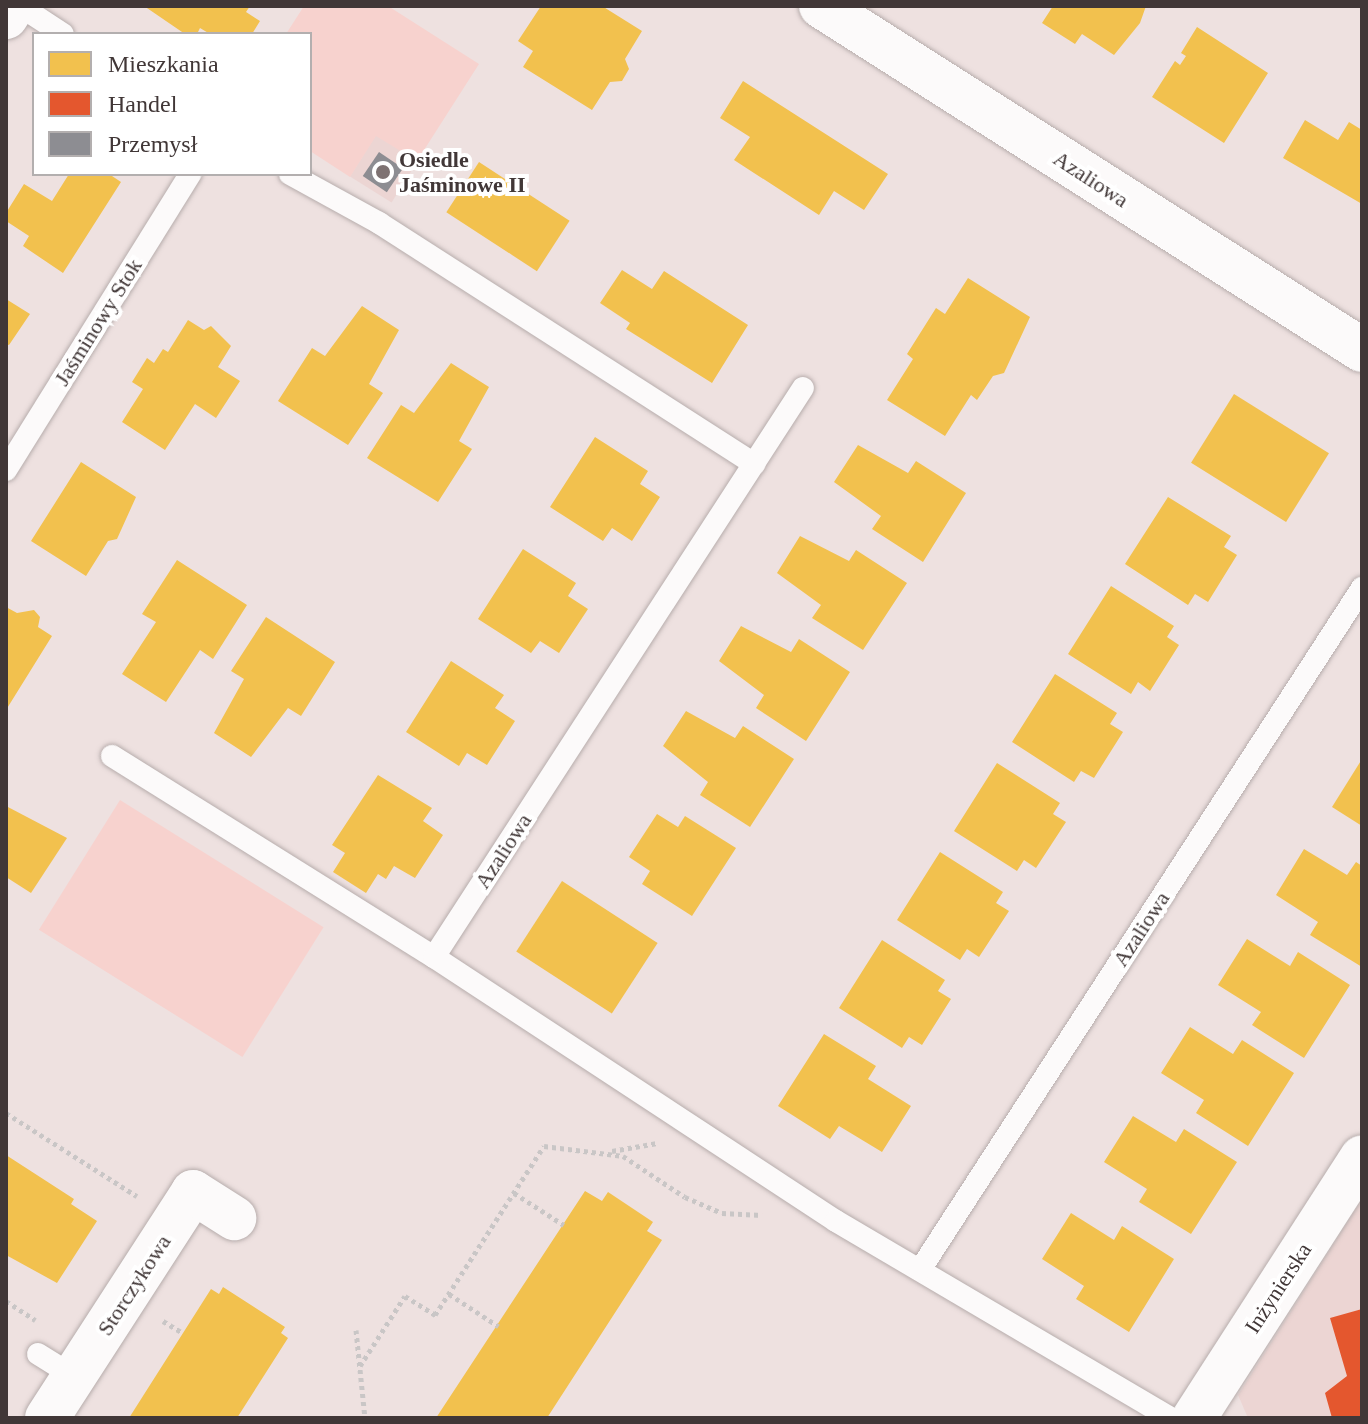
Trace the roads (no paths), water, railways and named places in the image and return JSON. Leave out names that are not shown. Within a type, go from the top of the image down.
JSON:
[{"type":"street","points":[[6,17],[13,6]]},
{"type":"street","name":"Azaliowa","points":[[821,6],[1361,347]]},
{"type":"street","name":"Inżynierska","points":[[1194,1418],[1362,1157]]},
{"type":"street","name":"Storczykowa","points":[[47,1418],[193,1192],[234,1218]]},
{"type":"lane","points":[[20,6],[60,32]]},
{"type":"lane","name":"Jaśminowy Stok","points":[[6,470],[189,176]]},
{"type":"lane","points":[[294,176],[379,223],[754,464]]},
{"type":"lane","name":"Azaliowa","points":[[434,957],[803,388]]},
{"type":"lane","name":"Azaliowa","points":[[920,1270],[1362,588]]},
{"type":"lane","points":[[112,756],[434,957],[836,1221],[1171,1418]]},
{"type":"lane","points":[[38,1354],[75,1377]]},
{"type":"place","name":"Osiedle Jaśminowe II","points":[[383,172]]}]
